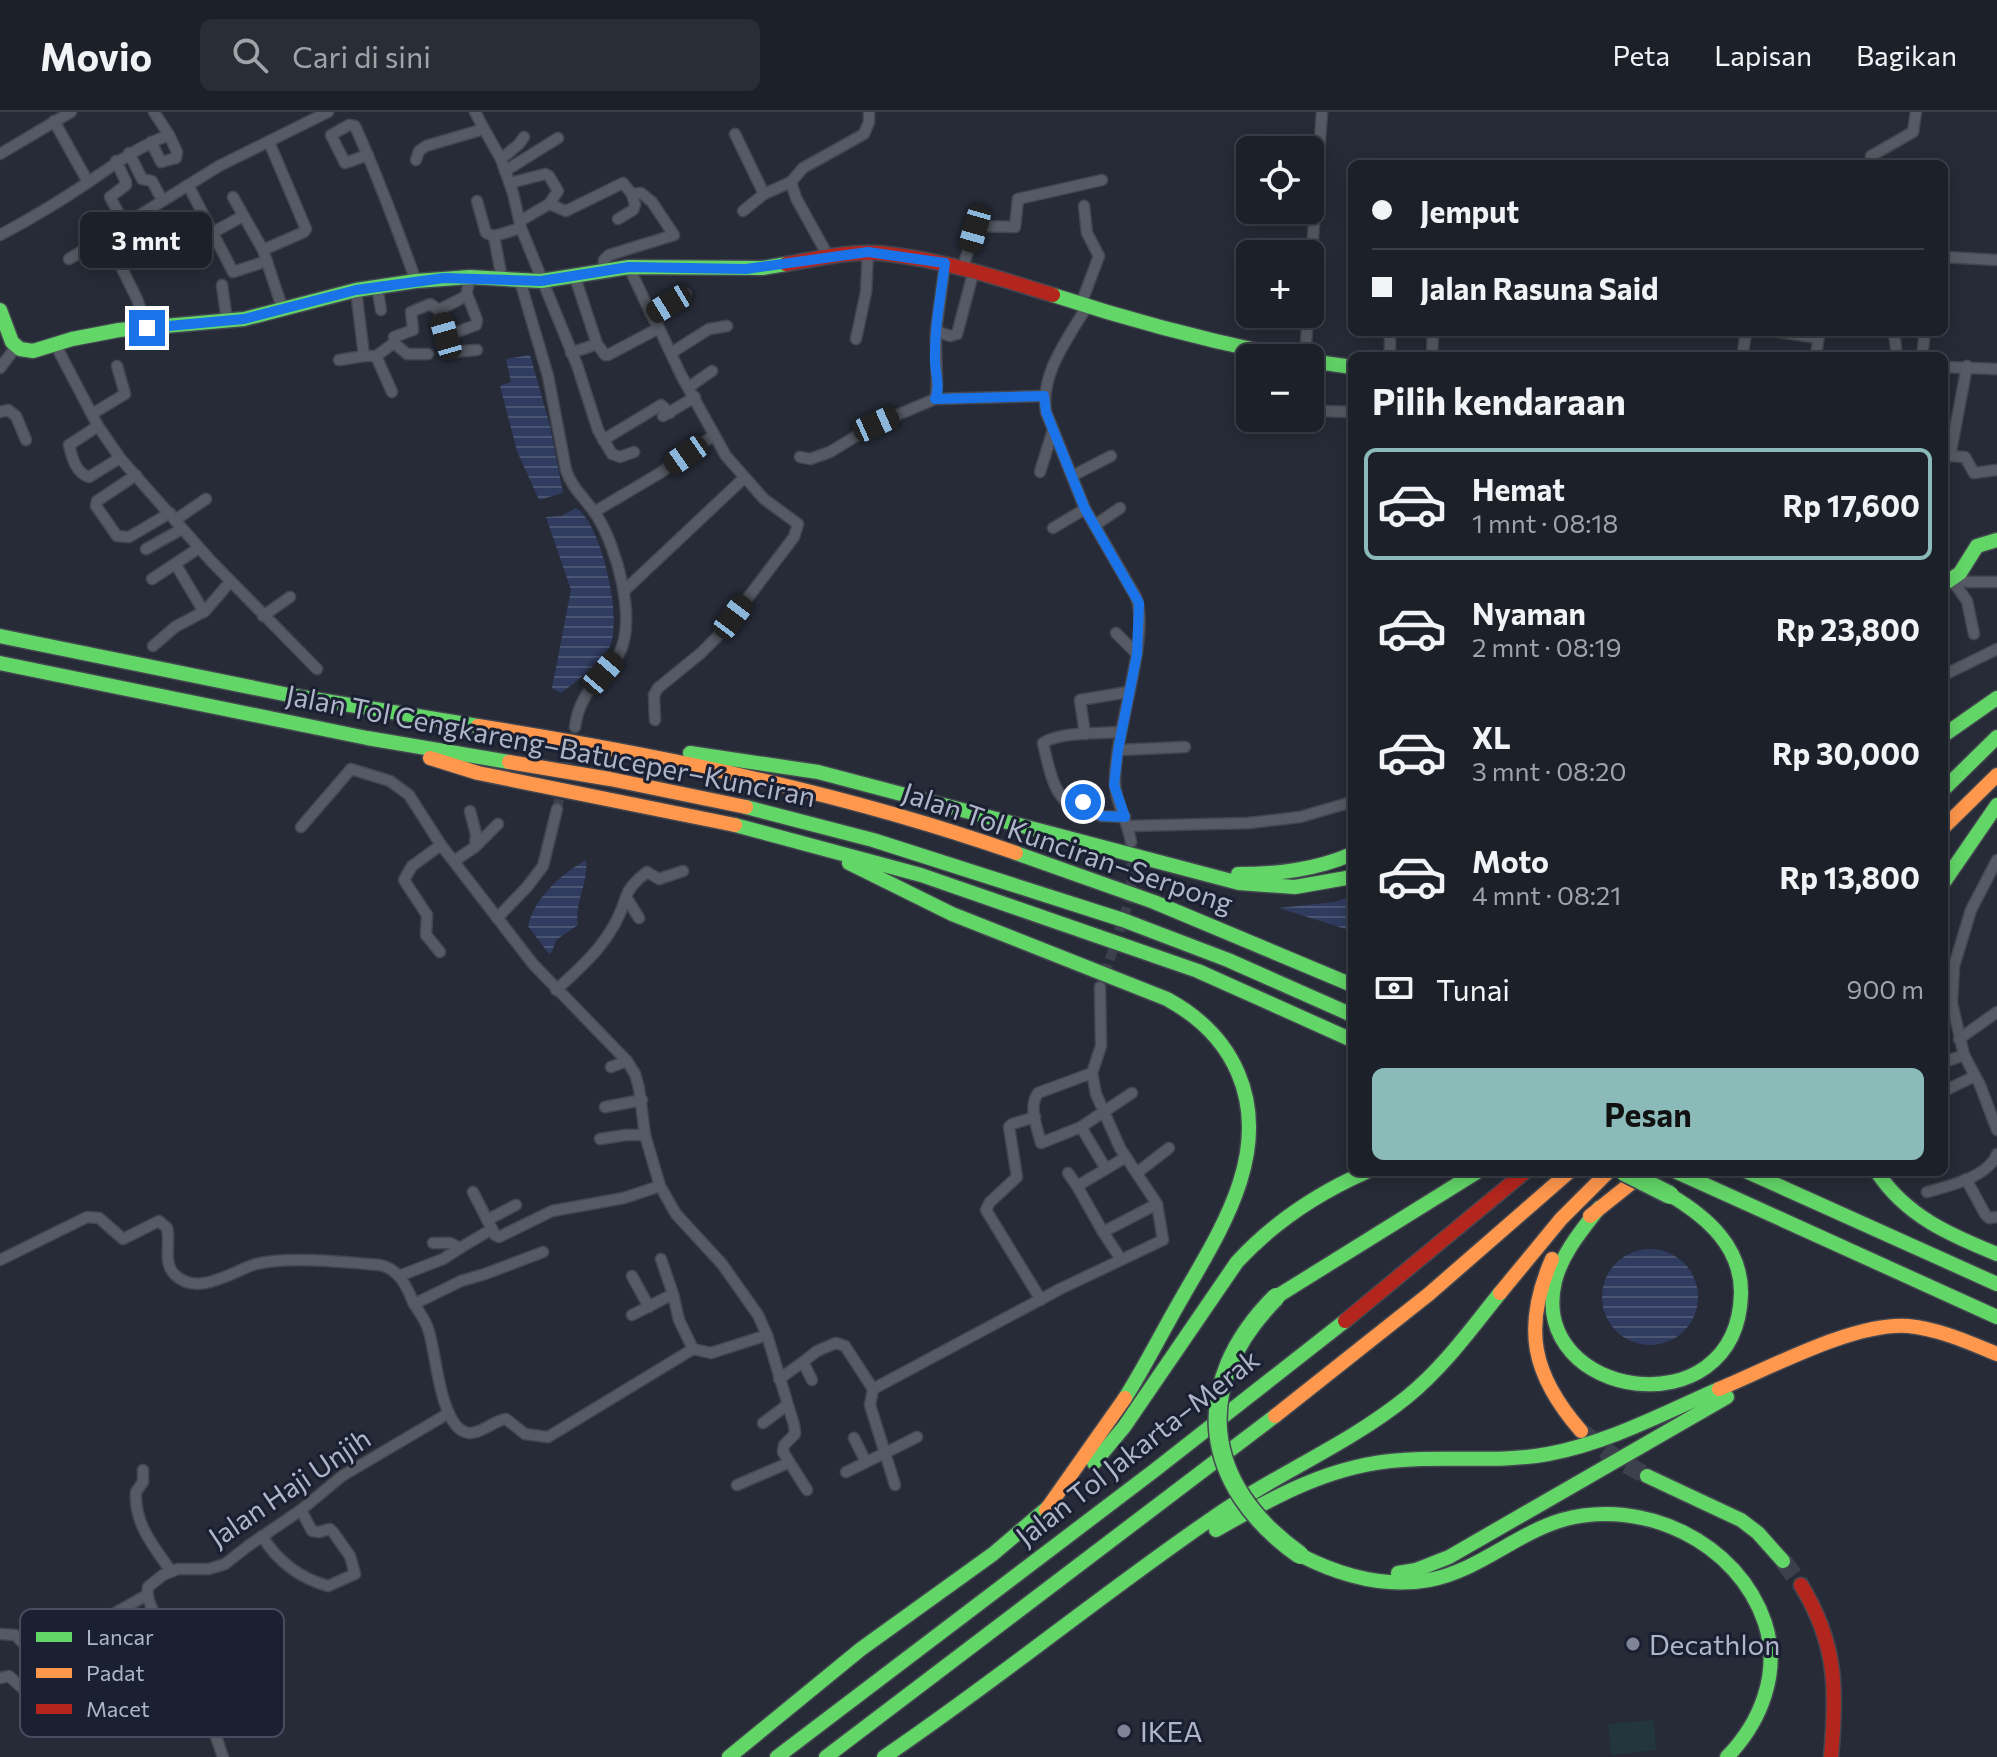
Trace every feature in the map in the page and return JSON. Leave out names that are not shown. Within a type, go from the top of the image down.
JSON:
[{"type":"main road","points":[[0,310],[16,347],[33,351],[93,335],[227,321],[356,290],[416,281],[468,286],[511,280],[541,281],[629,267],[751,268],[868,252],[961,267],[1164,329],[1236,345]]},
{"type":"main road","points":[[1324,363],[1348,366]]},
{"type":"main road","points":[[1950,581],[1977,546],[1997,540]]},
{"type":"main road","name":"Jalan Tol Cengkareng–Batuceper–Kunciran","points":[[0,636],[289,695],[573,734]]},
{"type":"main road","name":"Jalan Tol Cengkareng–Batuceper–Kunciran","points":[[0,663],[367,738],[610,779],[759,810],[873,840],[1123,920],[1228,960],[1348,1013]]},
{"type":"main road","points":[[1948,732],[1997,698]]},
{"type":"main road","points":[[573,734],[818,772],[1239,883],[1278,887],[1316,885],[1348,878]]},
{"type":"main road","name":"Jalan Tol Kunciran–Serpong","points":[[573,734],[887,813],[1010,851],[1154,902],[1348,983]]},
{"type":"main road","points":[[367,738],[478,773],[726,823],[921,875],[1198,971],[1348,1038]]},
{"type":"main road","points":[[1948,777],[1990,744]]},
{"type":"main road","points":[[1948,785],[1990,744]]},
{"type":"main road","points":[[1948,823],[1997,775]]},
{"type":"main road","points":[[1948,876],[1997,805]]},
{"type":"main road","points":[[830,852],[946,912],[1171,1001],[1215,1036],[1234,1065],[1245,1090],[1250,1115],[1249,1141],[1244,1169],[1227,1213],[1122,1403],[1046,1510]]},
{"type":"main road","points":[[1203,873],[1285,873],[1348,855]]},
{"type":"main road","points":[[729,1757],[861,1649],[993,1554],[1079,1480],[1124,1427],[1251,1246],[1295,1208],[1358,1176]]},
{"type":"main road","points":[[1471,1176],[1276,1297],[1251,1321],[1230,1355],[1220,1389],[1217,1426],[1223,1460],[1238,1493],[1265,1528],[1300,1555],[1324,1567],[1367,1577],[1411,1583],[1439,1578],[1484,1560],[1542,1527],[1583,1516],[1612,1513],[1641,1515],[1678,1528],[1710,1548],[1731,1568],[1760,1608],[1768,1630],[1770,1656],[1764,1703],[1748,1732],[1727,1757]]},
{"type":"main road","name":"Jalan Tol Jakarta–Merak","points":[[777,1757],[1199,1437],[1408,1272],[1520,1176]]},
{"type":"main road","name":"Jalan Tol Jakarta–Merak","points":[[826,1757],[1216,1463],[1429,1294],[1564,1176]]},
{"type":"main road","points":[[884,1757],[1218,1514],[1375,1420],[1420,1386],[1458,1345],[1541,1242],[1604,1176]]},
{"type":"main road","points":[[1599,1208],[1567,1253],[1555,1278],[1552,1304],[1556,1329],[1574,1354],[1606,1375],[1638,1386],[1665,1385],[1697,1373],[1719,1354],[1735,1327],[1741,1301],[1738,1267],[1724,1236],[1702,1214],[1632,1176]]},
{"type":"main road","points":[[1581,1431],[1561,1408],[1540,1371],[1533,1325],[1538,1295],[1552,1260],[1575,1230],[1640,1176]]},
{"type":"main road","points":[[1685,1176],[1997,1317]]},
{"type":"main road","points":[[1757,1176],[1997,1284]]},
{"type":"main road","points":[[1880,1176],[1892,1193],[1920,1217],[1997,1254]]},
{"type":"main road","points":[[1123,1583],[1260,1505],[1331,1472],[1404,1459],[1507,1458],[1556,1452],[1603,1438],[1870,1329],[1906,1326],[1946,1334],[1997,1354]]},
{"type":"main road","points":[[1367,1577],[1416,1570],[1449,1557],[1803,1355]]},
{"type":"main road","points":[[1647,1476],[1741,1520],[1758,1533],[1783,1561]]},
{"type":"main road","points":[[1801,1585],[1823,1623],[1834,1662],[1836,1700],[1831,1757]]},
{"type":"street","points":[[0,154],[71,112]]},
{"type":"street","points":[[151,142],[161,162],[173,159],[177,152],[154,112]]},
{"type":"street","points":[[69,259],[219,166],[269,142],[309,116],[328,112]]},
{"type":"street","points":[[475,112],[501,159],[541,281],[603,440],[612,454],[620,457],[634,452]]},
{"type":"street","points":[[743,211],[764,194],[791,182],[803,168],[864,134],[869,112]]},
{"type":"street","points":[[1313,240],[1322,112]]},
{"type":"street","points":[[1871,160],[1871,156],[1913,132],[1916,112]]},
{"type":"street","points":[[54,121],[88,182]]},
{"type":"street","points":[[416,160],[419,151],[426,146],[484,129]]},
{"type":"street","points":[[735,134],[764,194]]},
{"type":"street","points":[[0,235],[88,182],[129,153],[169,135]]},
{"type":"street","points":[[501,159],[524,137]]},
{"type":"street","points":[[505,171],[558,138]]},
{"type":"street","points":[[188,185],[233,272],[265,256],[306,229],[269,142]]},
{"type":"street","points":[[129,153],[142,179],[152,182],[162,200]]},
{"type":"street","points":[[368,155],[416,281]]},
{"type":"street","points":[[116,161],[126,185],[110,197],[124,223]]},
{"type":"street","points":[[477,201],[486,233],[494,236],[521,224],[549,204],[558,191],[547,175],[510,183]]},
{"type":"street","points":[[935,399],[938,394],[936,331],[975,229],[980,226],[1015,227],[1018,199],[1102,180]]},
{"type":"street","points":[[791,182],[796,198],[828,256]]},
{"type":"street","points":[[549,204],[566,211],[623,183],[632,194],[635,205],[633,210],[618,219]]},
{"type":"street","points":[[604,270],[604,260],[609,255],[674,235],[646,196],[632,194]]},
{"type":"street","points":[[233,197],[265,256],[283,310]]},
{"type":"street","points":[[1084,206],[1087,233],[1099,256],[1084,305],[1051,369],[1044,396],[1046,412],[1085,509],[1139,603],[1137,654],[1114,785],[1131,842]]},
{"type":"street","points":[[212,233],[243,216]]},
{"type":"street","points":[[106,236],[137,299],[147,328]]},
{"type":"street","points":[[494,236],[548,376],[569,481],[594,512],[625,590],[624,641],[618,656],[587,691],[578,708],[573,734]]},
{"type":"street","points":[[856,339],[866,292],[868,252]]},
{"type":"street","points":[[1948,257],[1997,260]]},
{"type":"street","points":[[629,267],[713,436],[744,478],[764,499],[796,520],[798,529],[721,633],[658,688],[654,695],[655,720]]},
{"type":"street","points":[[936,331],[950,336],[957,334],[961,267]]},
{"type":"street","points":[[574,274],[597,344],[605,355],[659,328]]},
{"type":"street","points":[[222,285],[227,321]]},
{"type":"street","points":[[377,286],[381,310]]},
{"type":"street","points":[[439,310],[468,286],[477,323],[446,336]]},
{"type":"street","points":[[356,290],[364,356]]},
{"type":"street","points":[[651,314],[686,294]]},
{"type":"street","points":[[394,337],[413,330],[413,310],[430,304],[439,310],[452,352],[477,350]]},
{"type":"street","points":[[671,353],[709,329],[727,326]]},
{"type":"street","points":[[1743,352],[1745,336]]},
{"type":"street","points":[[339,360],[376,356],[394,343],[407,354],[428,354]]},
{"type":"street","points":[[55,344],[98,426],[120,458],[230,582],[317,669]]},
{"type":"street","points":[[571,353],[597,344]]},
{"type":"street","points":[[0,368],[16,347]]},
{"type":"street","points":[[376,356],[392,392]]},
{"type":"street","points":[[92,414],[125,394],[117,366]]},
{"type":"street","points":[[1948,452],[1967,366]]},
{"type":"street","points":[[1948,367],[1997,369]]},
{"type":"street","points":[[603,440],[661,405],[666,414],[712,371]]},
{"type":"street","points":[[800,457],[810,459],[830,452],[876,424],[935,399],[1044,396]]},
{"type":"street","points":[[0,412],[7,410],[16,416],[26,440]]},
{"type":"street","points":[[1324,411],[1348,412]]},
{"type":"street","points":[[98,426],[69,445],[76,467],[89,477],[120,458]]},
{"type":"street","points":[[1040,472],[1053,430]]},
{"type":"street","points":[[594,512],[660,473],[713,436]]},
{"type":"street","points":[[1072,476],[1111,456]]},
{"type":"street","points":[[1948,456],[1965,457],[1974,473],[1997,470]]},
{"type":"street","points":[[136,475],[97,501],[96,506],[117,536],[129,537],[176,521]]},
{"type":"street","points":[[625,590],[744,478]]},
{"type":"street","points":[[146,549],[206,499]]},
{"type":"street","points":[[1095,525],[1120,508]]},
{"type":"street","points":[[1053,528],[1085,509]]},
{"type":"street","points":[[152,579],[199,548]]},
{"type":"street","points":[[176,565],[204,612]]},
{"type":"street","points":[[1950,581],[1997,582]]},
{"type":"street","points":[[1950,581],[1967,601],[1974,634]]},
{"type":"street","points":[[153,646],[175,627],[204,612],[230,582]]},
{"type":"street","points":[[263,616],[290,597]]},
{"type":"street","points":[[1116,633],[1137,654]]},
{"type":"street","points":[[1948,670],[1997,649]]},
{"type":"street","points":[[1085,734],[1080,700],[1128,692]]},
{"type":"street","points":[[1121,732],[1044,741],[1054,785],[1071,803],[1090,801],[1101,816],[1127,821],[1249,823],[1300,817],[1348,803]]},
{"type":"street","points":[[1118,750],[1185,747]]},
{"type":"street","points":[[301,827],[351,769],[390,781],[409,795],[441,845],[556,990],[627,1061],[635,1074],[642,1100],[645,1135],[660,1186],[681,1221],[722,1264],[758,1315],[767,1335],[795,1432],[783,1447],[788,1463],[807,1490]]},
{"type":"street","points":[[497,918],[543,866],[557,809]]},
{"type":"street","points":[[470,811],[476,834],[475,847]]},
{"type":"street","points":[[454,861],[475,847],[498,824]]},
{"type":"street","points":[[440,952],[426,935],[427,915],[404,880],[412,866],[441,845]]},
{"type":"street","points":[[1997,860],[1971,910],[1954,966],[1952,1003],[1964,1055],[1997,1130]]},
{"type":"street","points":[[556,990],[596,954],[619,920],[629,890],[647,872],[659,879],[683,871]]},
{"type":"street","points":[[626,897],[639,918]]},
{"type":"street","points":[[873,1389],[934,1365],[1041,1300],[1120,1258],[1162,1241],[1164,1234],[1157,1204],[1120,1148],[1096,1094],[1092,1073],[1101,1046],[1100,987]]},
{"type":"street","points":[[1959,1039],[1997,1012]]},
{"type":"street","points":[[1948,1061],[1964,1055]]},
{"type":"street","points":[[611,1067],[627,1061]]},
{"type":"street","points":[[1092,1073],[1038,1093],[1033,1104],[1041,1143],[1081,1127],[1132,1093]]},
{"type":"street","points":[[1948,1089],[1975,1076]]},
{"type":"street","points":[[605,1107],[642,1100]]},
{"type":"street","points":[[1035,1117],[1009,1127],[1017,1177],[990,1202],[986,1210],[1041,1300]]},
{"type":"street","points":[[1081,1127],[1106,1169]]},
{"type":"street","points":[[600,1139],[645,1135]]},
{"type":"street","points":[[1138,1172],[1169,1148]]},
{"type":"street","points":[[1077,1186],[1126,1157]]},
{"type":"street","points":[[1927,1192],[1966,1179],[1997,1158]]},
{"type":"street","points":[[1068,1173],[1120,1258]]},
{"type":"street","points":[[1966,1179],[1985,1214],[1989,1218],[1997,1217]]},
{"type":"street","points":[[473,1192],[499,1237],[552,1211],[624,1198],[660,1186]]},
{"type":"street","points":[[1103,1232],[1157,1204]]},
{"type":"street","points":[[399,1276],[443,1259],[516,1205]]},
{"type":"street","points":[[0,1260],[94,1216],[123,1239],[162,1221],[169,1235],[167,1256],[170,1269],[190,1283],[212,1281],[272,1261],[385,1266],[399,1276],[428,1327],[437,1380],[449,1413],[466,1433],[506,1419],[525,1434],[548,1437],[693,1349],[711,1353],[767,1335]]},
{"type":"street","points":[[433,1243],[450,1243],[460,1248]]},
{"type":"street","points":[[414,1304],[461,1281],[543,1252]]},
{"type":"street","points":[[661,1259],[679,1320],[693,1349]]},
{"type":"street","points":[[632,1276],[649,1307]]},
{"type":"street","points":[[632,1315],[673,1294]]},
{"type":"street","points":[[779,1379],[830,1344],[843,1345],[873,1389],[870,1405],[895,1485]]},
{"type":"street","points":[[803,1362],[812,1380]]},
{"type":"street","points":[[763,1423],[787,1405]]},
{"type":"street","name":"Jalan Haji Unjih","points":[[171,1571],[186,1567],[209,1569],[225,1564],[301,1510],[342,1476],[449,1413]]},
{"type":"street","points":[[846,1472],[917,1437]]},
{"type":"street","points":[[854,1438],[866,1462]]},
{"type":"street","points":[[737,1485],[788,1463]]},
{"type":"street","points":[[122,1609],[147,1595],[151,1585],[171,1571],[146,1536],[140,1519],[136,1492],[143,1482],[143,1470]]},
{"type":"street","points":[[262,1536],[276,1554],[303,1578],[328,1586],[355,1574],[350,1556],[333,1532],[330,1529],[312,1531],[301,1510]]},
{"type":"street","points":[[147,1595],[154,1609]]},
{"type":"street","points":[[0,1634],[15,1635],[20,1640]]},
{"type":"street","points":[[4,1677],[19,1685]]},
{"type":"street","points":[[216,1737],[223,1757]]},
{"type":"shaded area","points":[[1654,1720],[1656,1750],[1611,1755],[1608,1724]]},
{"type":"water","points":[[530,355],[550,426],[563,493],[539,500],[517,451],[500,386],[511,382],[506,359]]},
{"type":"water","points":[[576,508],[594,532],[601,551],[612,595],[613,633],[610,646],[601,659],[561,693],[552,688],[571,590],[546,517],[561,516]]},
{"type":"water","points":[[586,860],[578,925],[556,940],[549,954],[528,926],[531,915],[550,887]]},
{"type":"water","points":[[1348,897],[1348,930],[1279,908],[1335,902]]},
{"type":"water","points":[[1650,1249],[1668,1253],[1684,1263],[1694,1279],[1698,1297],[1694,1315],[1684,1331],[1668,1341],[1650,1345],[1632,1341],[1616,1331],[1606,1315],[1602,1297],[1606,1279],[1616,1263],[1632,1253]]},
{"type":"tunnel","points":[[557,809],[572,737]]},
{"type":"tunnel","points":[[1105,974],[1131,895],[1131,850]]},
{"type":"tunnel","points":[[1583,1433],[1618,1460],[1647,1476]]},
{"type":"tunnel","points":[[1783,1561],[1801,1585]]},
{"type":"traffic: fast","points":[[0,310],[12,342],[20,349],[33,351],[72,339],[119,330],[244,319],[356,290],[416,281],[470,277],[541,281],[629,267],[762,268],[786,264]]},
{"type":"traffic: fast","points":[[1053,295],[1112,314],[1236,346]]},
{"type":"traffic: fast","points":[[1324,363],[1348,366]]},
{"type":"traffic: fast","points":[[1948,581],[1960,573],[1977,546],[1997,540]]},
{"type":"traffic: fast","points":[[0,636],[289,695],[478,726]]},
{"type":"traffic: fast","points":[[0,663],[367,738],[509,762]]},
{"type":"traffic: fast","points":[[1948,732],[1997,698]]},
{"type":"traffic: fast","points":[[1948,785],[1997,737]]},
{"type":"traffic: fast","points":[[690,753],[818,772],[1239,883],[1295,887],[1348,878]]},
{"type":"traffic: fast","points":[[1948,876],[1997,805]]},
{"type":"traffic: fast","points":[[746,807],[873,840],[1123,920],[1228,960],[1348,1013]]},
{"type":"traffic: fast","points":[[735,825],[921,875],[1198,971],[1348,1038]]},
{"type":"traffic: fast","points":[[1016,853],[1154,902],[1348,983]]},
{"type":"traffic: fast","points":[[1238,874],[1296,870],[1348,855]]},
{"type":"traffic: fast","points":[[849,863],[952,914],[1167,999],[1209,1030],[1232,1061],[1247,1103],[1249,1132],[1246,1161],[1238,1189],[1212,1244],[1125,1398]]},
{"type":"traffic: fast","points":[[1094,1463],[1124,1427],[1237,1262],[1297,1210],[1358,1176]]},
{"type":"traffic: fast","points":[[1276,1297],[1471,1176]]},
{"type":"traffic: fast","points":[[1632,1176],[1670,1195]]},
{"type":"traffic: fast","points":[[1686,1176],[1997,1317]]},
{"type":"traffic: fast","points":[[1757,1176],[1997,1284]]},
{"type":"traffic: fast","points":[[1880,1176],[1901,1201],[1915,1212],[1946,1231],[1997,1254]]},
{"type":"traffic: fast","points":[[1599,1208],[1573,1242],[1558,1271],[1555,1321],[1572,1352],[1600,1373],[1636,1384],[1673,1382],[1706,1367],[1731,1338],[1741,1294],[1736,1262],[1720,1235],[1697,1213],[1670,1195]]},
{"type":"traffic: fast","points":[[884,1757],[1217,1515],[1385,1414],[1433,1374],[1500,1293]]},
{"type":"traffic: fast","points":[[1276,1297],[1248,1330],[1229,1364],[1219,1398],[1218,1432],[1226,1466],[1242,1497],[1267,1527],[1300,1555]]},
{"type":"traffic: fast","points":[[777,1757],[1155,1470],[1345,1321]]},
{"type":"traffic: fast","points":[[1216,1530],[1283,1494],[1352,1468],[1402,1460],[1512,1458],[1548,1454],[1614,1435],[1719,1389]]},
{"type":"traffic: fast","points":[[1398,1573],[1416,1570],[1449,1557],[1727,1397]]},
{"type":"traffic: fast","points":[[826,1757],[1275,1416]]},
{"type":"traffic: fast","points":[[1647,1476],[1741,1520],[1758,1533],[1783,1561]]},
{"type":"traffic: fast","points":[[729,1757],[861,1649],[993,1554],[1053,1503]]},
{"type":"traffic: fast","points":[[1300,1555],[1363,1578],[1412,1582],[1464,1569],[1545,1526],[1593,1514],[1624,1515],[1655,1521],[1684,1532],[1710,1549],[1733,1570],[1752,1594],[1769,1641],[1771,1660],[1765,1695],[1750,1728],[1727,1757]]},
{"type":"traffic: slow","points":[[478,726],[750,778],[884,812],[1016,853]]},
{"type":"traffic: slow","points":[[430,758],[478,773],[735,825]]},
{"type":"traffic: slow","points":[[509,762],[746,807]]},
{"type":"traffic: slow","points":[[1948,823],[1997,775]]},
{"type":"traffic: slow","points":[[1275,1416],[1429,1294],[1564,1176]]},
{"type":"traffic: slow","points":[[1500,1293],[1561,1219],[1604,1176]]},
{"type":"traffic: slow","points":[[1590,1216],[1640,1176]]},
{"type":"traffic: slow","points":[[1552,1259],[1537,1307],[1537,1350],[1552,1390],[1581,1431]]},
{"type":"traffic: slow","points":[[1719,1389],[1812,1348],[1863,1331],[1886,1327],[1908,1326],[1931,1330],[1997,1354]]},
{"type":"traffic: slow","points":[[1046,1510],[1125,1398]]},
{"type":"traffic: jam","points":[[786,264],[844,254],[879,253],[945,264],[1053,295]]},
{"type":"traffic: jam","points":[[1345,1321],[1520,1176]]},
{"type":"traffic: jam","points":[[1801,1585],[1822,1627],[1832,1668],[1834,1710],[1831,1757]]},
{"type":"place","name":"Decathlon","points":[[1633,1644]]},
{"type":"place","name":"IKEA","points":[[1124,1731]]},
{"type":"route","points":[[147,328],[244,319],[356,290],[444,278],[541,281],[629,267],[746,269],[868,252],[945,263],[936,331],[938,394],[935,399],[1044,396],[1046,412],[1085,509],[1139,603],[1137,654],[1114,785],[1125,817],[1101,816],[1090,801],[1083,802]]}]
